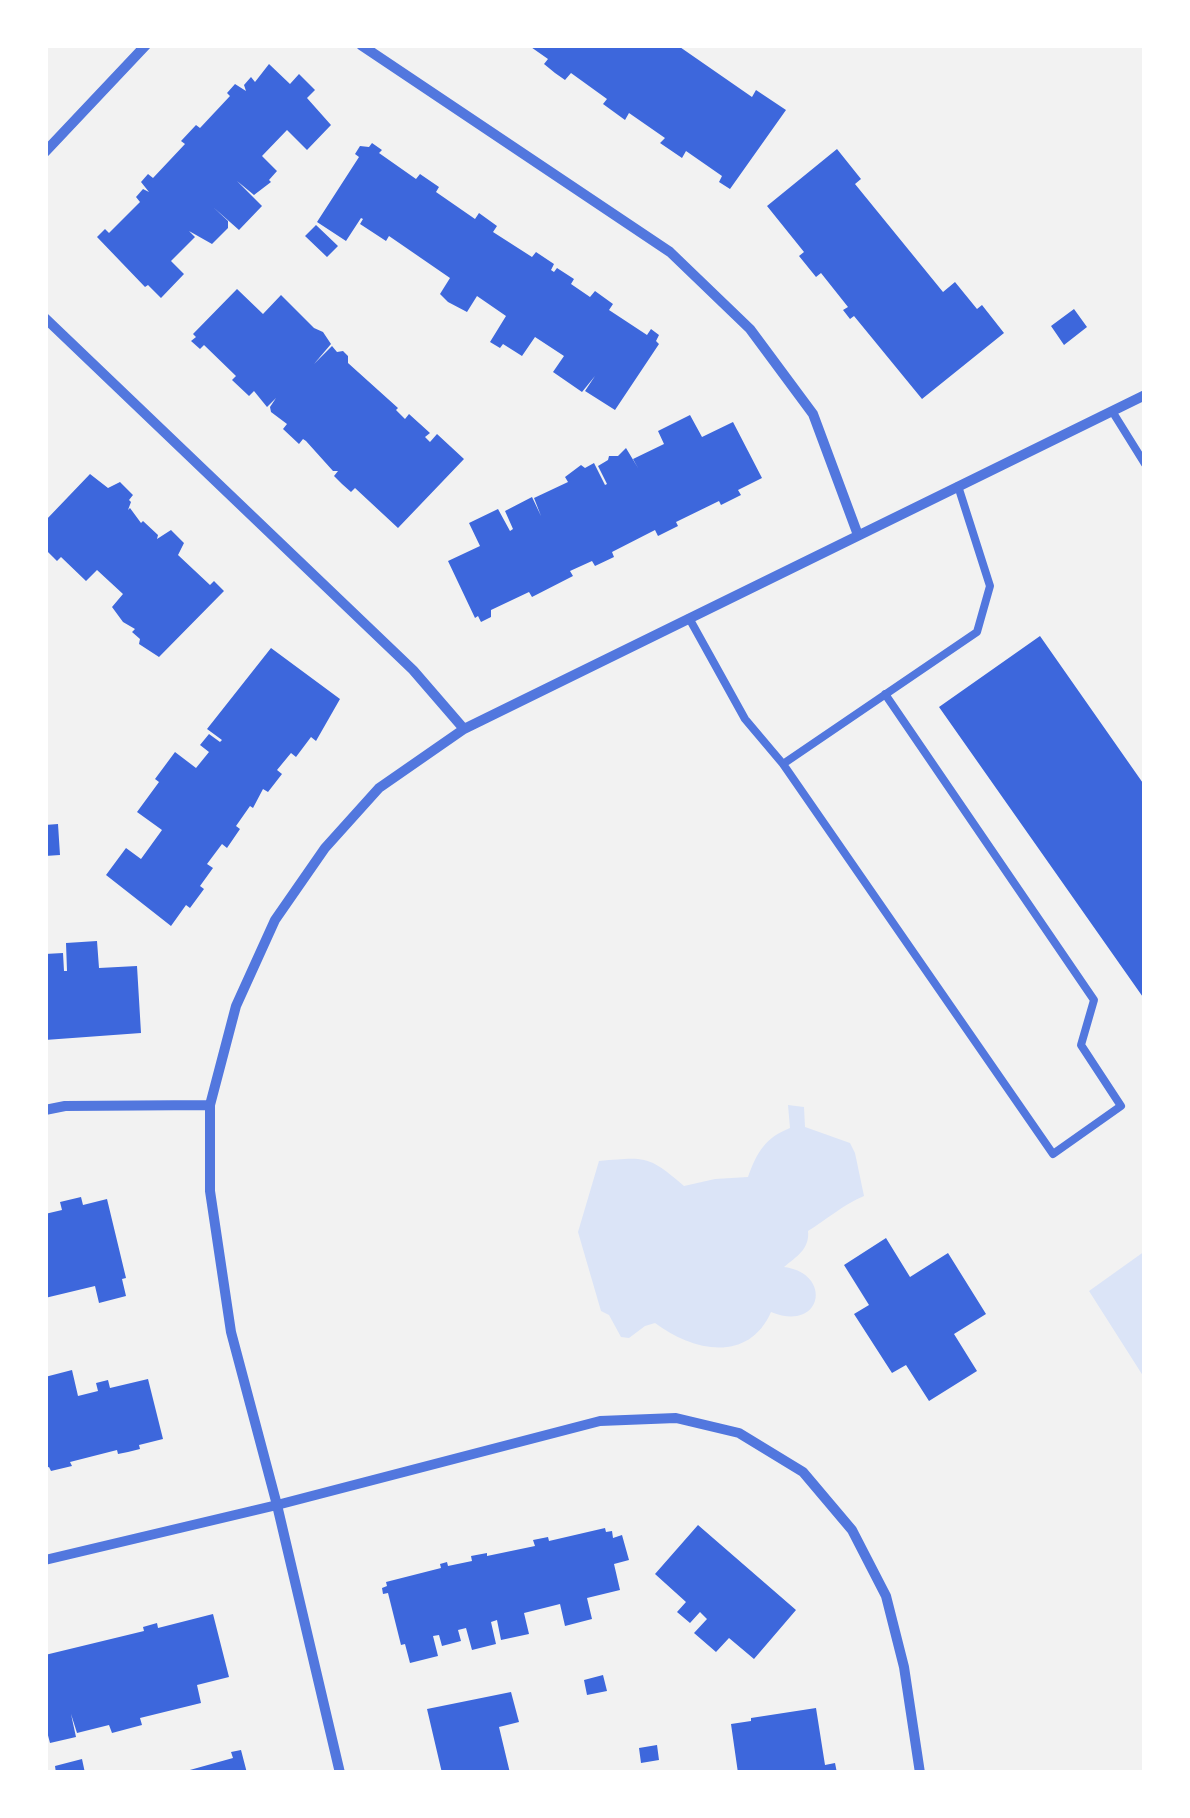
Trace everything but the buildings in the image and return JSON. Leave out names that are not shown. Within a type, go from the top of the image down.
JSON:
[{"type":"street","points":[[45,152],[146,45]]},
{"type":"street","points":[[361,45],[670,252],[750,329],[813,414],[858,535]]},
{"type":"street","points":[[45,318],[399,656],[464,729]]},
{"type":"street","points":[[340,1773],[277,1505],[231,1332],[210,1190],[210,1105],[236,1006],[285,906],[325,848],[380,788],[464,729],[1145,395]]},
{"type":"street","points":[[45,1110],[64,1106],[210,1105]]},
{"type":"street","points":[[45,1560],[277,1505],[600,1421],[676,1418],[739,1433],[802,1472],[852,1530],[886,1596],[904,1667],[920,1773]]},
{"type":"lane","points":[[1112,411],[1145,464]]},
{"type":"lane","points":[[783,764],[977,632],[990,586],[958,486]]},
{"type":"lane","points":[[689,618],[744,719],[783,764],[1054,1154],[1121,1106],[1080,1045],[1094,1000],[885,694]]},
{"type":"shaded area","points":[[788,1105],[804,1107],[805,1127],[850,1143],[864,1196],[808,1231],[804,1248],[784,1267],[810,1280],[815,1289],[811,1309],[802,1315],[771,1312],[761,1329],[734,1346],[702,1346],[655,1323],[629,1338],[621,1337],[609,1315],[601,1311],[578,1232],[599,1161],[646,1160],[684,1186],[748,1177],[763,1147],[790,1128]]},
{"type":"shaded area","points":[[1145,1251],[1145,1379],[1089,1291]]}]
